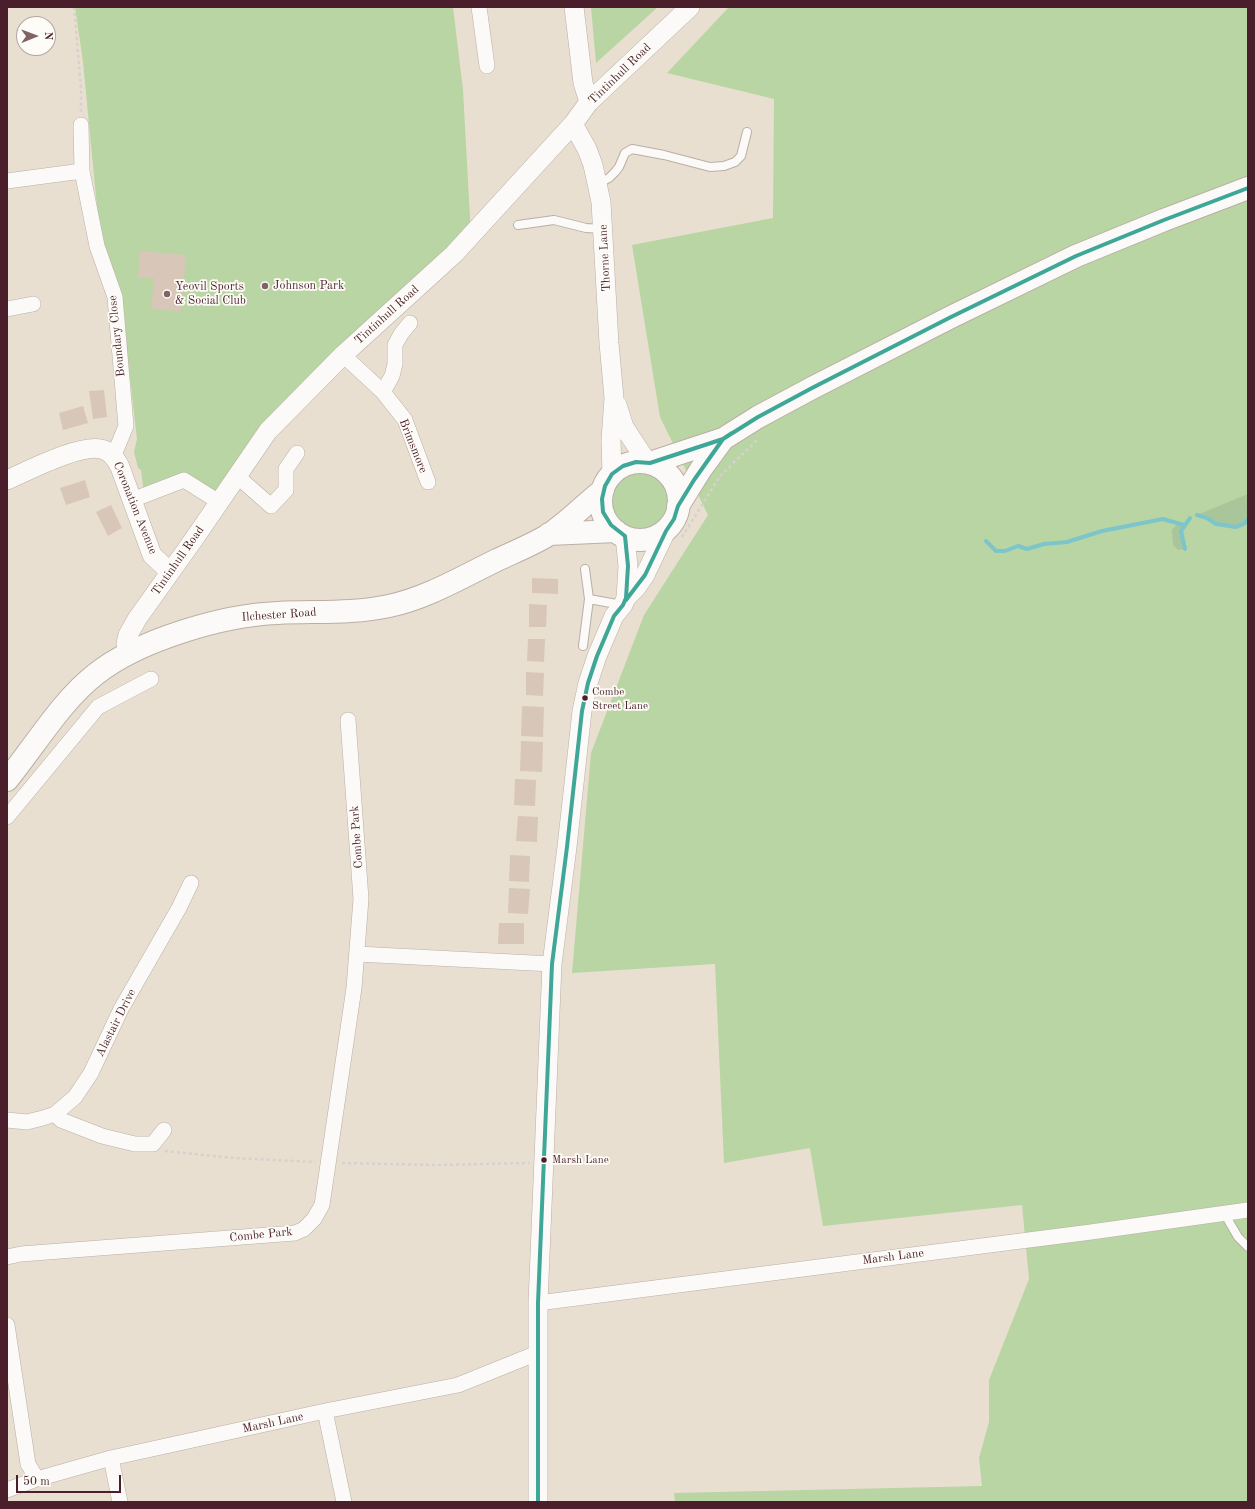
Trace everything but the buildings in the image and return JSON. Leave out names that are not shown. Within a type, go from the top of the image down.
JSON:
[{"type":"highway","points":[[723,438],[701,469],[678,506],[674,519],[673,536],[649,540],[636,539],[620,534],[607,523],[601,503],[608,482],[625,465],[636,462],[649,462],[723,438],[812,388],[957,314],[1076,256],[1248,188]]},
{"type":"highway","points":[[649,462],[661,467],[673,480],[677,493],[678,506]]},
{"type":"highway","name":"Ilchester Road","points":[[7,780],[75,693],[95,674],[128,654],[180,633],[246,616],[362,609],[389,606],[403,602],[441,588],[549,534],[608,482]]},
{"type":"highway","name":"Ilchester Road","points":[[549,534],[620,534]]},
{"type":"street","points":[[479,7],[487,66]]},
{"type":"street","points":[[574,7],[583,83],[589,102]]},
{"type":"street","name":"Tintinhull Road","points":[[128,654],[126,642],[128,635],[137,619],[268,432],[343,355],[454,254],[573,124],[589,102],[690,7]]},
{"type":"street","name":"Thorne Lane","points":[[573,124],[587,149],[593,165],[601,202],[604,229],[609,343],[614,398],[608,482]]},
{"type":"street","name":"Boundary Close","points":[[81,125],[82,170],[97,246],[115,297],[126,426],[114,455]]},
{"type":"street","points":[[7,181],[82,170]]},
{"type":"street","points":[[7,309],[33,304]]},
{"type":"street","points":[[383,392],[392,376],[395,364],[395,345],[401,334],[410,323]]},
{"type":"street","name":"Brimsmore","points":[[343,355],[383,392],[405,420],[428,482]]},
{"type":"street","name":"Thorne Lane","points":[[614,398],[624,427],[649,462]]},
{"type":"street","name":"Coronation Avenue","points":[[7,480],[69,453],[87,449],[101,449],[114,455],[120,467],[152,555],[170,572]]},
{"type":"street","points":[[237,476],[270,506],[286,490],[286,469],[297,453]]},
{"type":"street","points":[[132,500],[184,480],[219,502]]},
{"type":"street","points":[[620,534],[628,566],[625,601]]},
{"type":"street","points":[[538,1502],[538,1303],[552,964],[582,711],[588,683],[597,656],[614,616],[673,536]]},
{"type":"street","points":[[7,817],[98,707],[151,679]]},
{"type":"street","name":"Combe Park","points":[[7,1257],[21,1254],[295,1233],[304,1229],[314,1219],[322,1205],[329,1162],[354,988],[361,899],[348,720]]},
{"type":"street","name":"Alastair Drive","points":[[7,1120],[27,1122],[55,1114],[75,1097],[91,1073],[121,1009],[179,908],[191,883]]},
{"type":"street","points":[[357,954],[552,964]]},
{"type":"street","points":[[55,1114],[61,1120],[102,1136],[135,1144],[153,1144],[164,1130]]},
{"type":"street","name":"Marsh Lane","points":[[538,1303],[1090,1232],[1248,1210]]},
{"type":"street","points":[[7,1325],[28,1464],[37,1479]]},
{"type":"street","name":"Marsh Lane","points":[[7,1490],[37,1479],[110,1458],[325,1411],[458,1385],[530,1356],[539,1356]]},
{"type":"street","points":[[325,1411],[344,1502]]},
{"type":"street","points":[[110,1458],[120,1502]]},
{"type":"lane","points":[[597,184],[609,178],[615,172],[619,167],[625,153],[632,149],[664,155],[710,167],[724,166],[735,162],[741,156],[747,132]]},
{"type":"lane","points":[[518,226],[554,220],[586,228],[604,229]]},
{"type":"lane","points":[[583,646],[589,599],[585,569]]},
{"type":"lane","points":[[589,599],[625,601]]},
{"type":"lane","points":[[1224,1213],[1238,1237],[1248,1247]]},
{"type":"path","points":[[74,7],[81,88],[81,125]]},
{"type":"path","points":[[673,536],[720,476],[751,444],[762,437]]},
{"type":"path","points":[[153,1144],[159,1150],[234,1158],[437,1165],[543,1163]]},
{"type":"green space","name":"Johnson Park","points":[[75,7],[453,7],[463,90],[471,236],[343,355],[219,502],[184,480],[144,495],[141,470],[138,468],[134,452],[137,439],[125,334],[100,238],[83,62]]},
{"type":"green space","points":[[591,7],[658,7],[596,63]]},
{"type":"green space","points":[[729,7],[1248,7],[1248,1502],[675,1502],[674,1493],[982,1486],[979,1458],[989,1422],[989,1380],[1029,1279],[1022,1205],[823,1226],[810,1148],[724,1163],[715,964],[572,973],[591,753],[644,615],[708,515],[660,417],[632,245],[773,218],[774,99],[667,73]]},
{"type":"green space","points":[[635,472],[647,472],[658,477],[666,485],[671,496],[669,514],[658,527],[647,532],[635,532],[624,527],[616,519],[611,508],[611,496],[616,485],[624,477]]},
{"type":"green space","points":[[1248,494],[1248,519],[1244,524],[1236,527],[1216,524],[1207,518],[1197,515]]},
{"type":"green space","points":[[1177,524],[1184,525],[1181,531],[1185,549],[1178,550],[1173,545],[1172,530]]},
{"type":"waterway","points":[[1197,515],[1207,518],[1216,524],[1236,527],[1244,524],[1248,519]]},
{"type":"waterway","points":[[1185,549],[1181,531],[1190,518]]},
{"type":"waterway","points":[[986,541],[996,551],[1005,551],[1018,546],[1027,549],[1044,544],[1067,542],[1102,531],[1163,519],[1184,525]]},
{"type":"transit line","points":[[538,1502],[538,1303],[552,964],[582,711],[588,683],[597,656],[614,616],[623,605],[626,598],[628,566],[625,536],[611,525],[603,512],[602,499],[605,486],[612,474],[623,466],[636,462],[650,463],[723,439],[758,417],[812,388],[951,317],[1076,256],[1248,188]]},
{"type":"transit line","points":[[626,600],[645,575],[666,531],[674,519],[678,506],[694,480],[723,439],[732,433]]},
{"type":"place","name":"Johnson Park","points":[[265,286]]},
{"type":"place","name":"Yeovil Sports & Social Club","points":[[167,294]]},
{"type":"place","name":"Combe Street Lane","points":[[585,698]]},
{"type":"place","name":"Marsh Lane","points":[[544,1160]]}]
